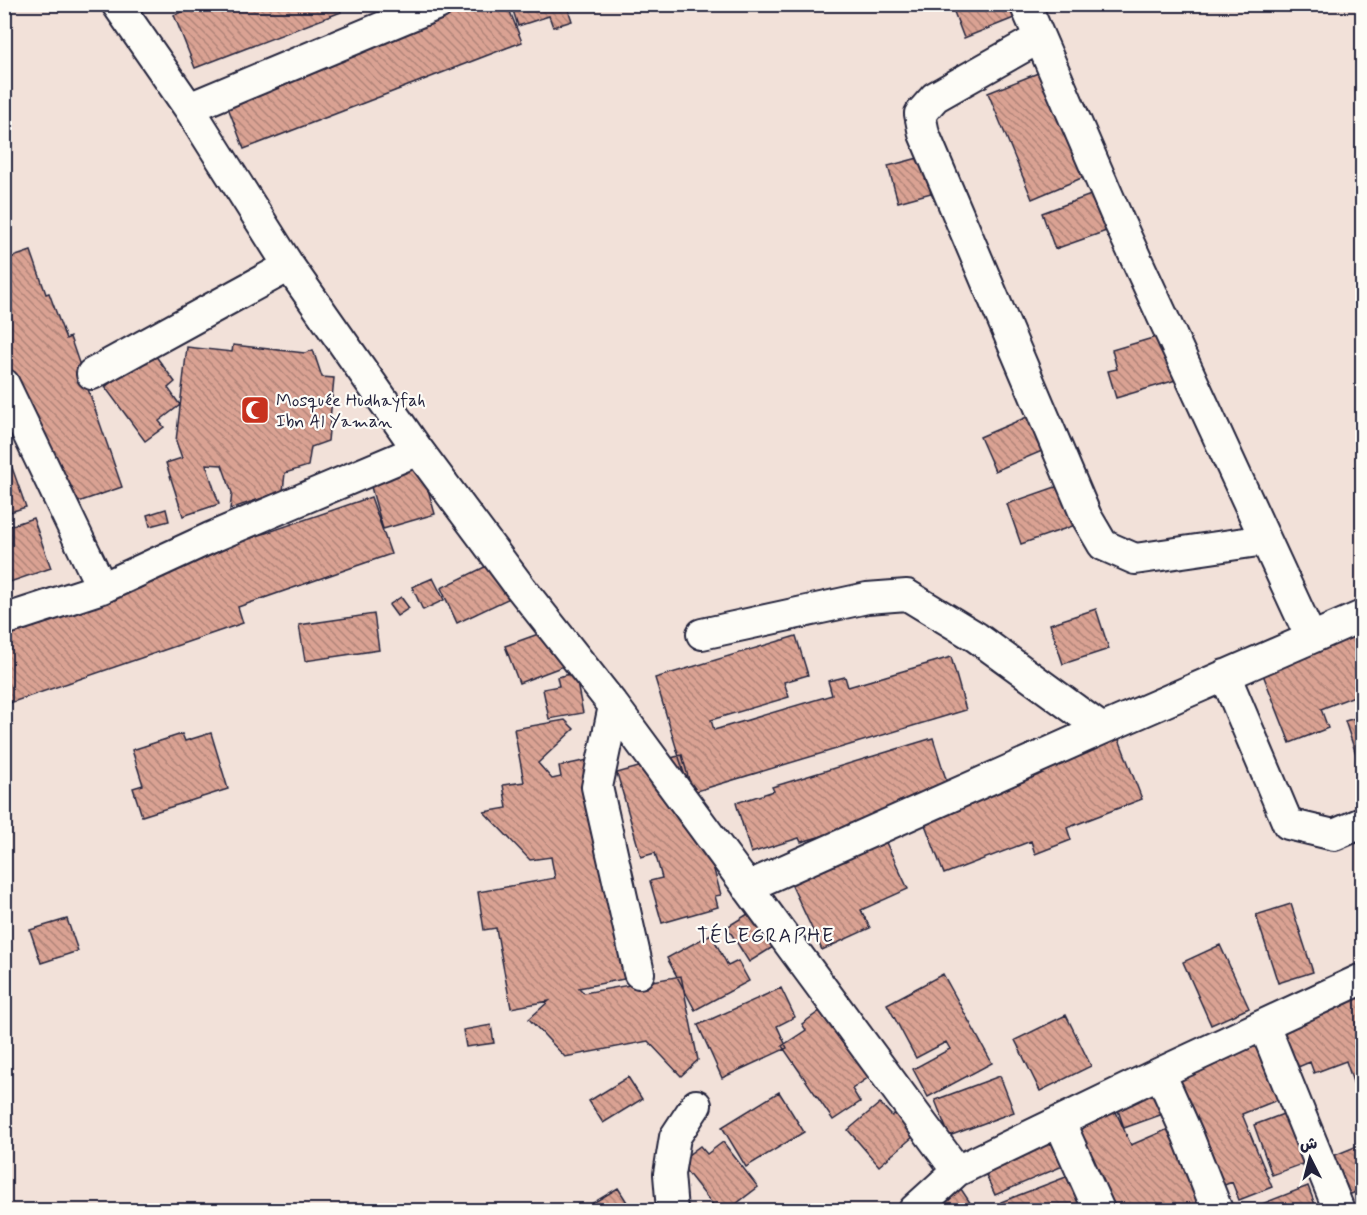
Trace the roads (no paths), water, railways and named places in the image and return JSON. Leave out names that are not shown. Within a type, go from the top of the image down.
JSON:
[{"type":"street","points":[[117,4],[189,108],[289,266],[418,450],[520,587],[614,706],[957,1171]]},
{"type":"street","points":[[189,108],[438,4]]},
{"type":"street","points":[[1024,4],[1120,224],[1311,638]]},
{"type":"street","points":[[1039,38],[935,97],[920,114],[924,134],[1086,516],[1103,545],[1135,559],[1265,540]]},
{"type":"street","points":[[92,374],[289,266]]},
{"type":"street","points":[[4,384],[102,588]]},
{"type":"street","points":[[4,620],[102,588],[210,538],[418,450]]},
{"type":"street","points":[[702,634],[867,598],[907,595],[976,637],[1102,729]]},
{"type":"street","points":[[747,887],[1362,616]]},
{"type":"street","points":[[1225,675],[1288,824],[1335,835],[1362,823]]},
{"type":"street","points":[[614,706],[597,787],[639,973]]},
{"type":"street","points":[[914,1210],[957,1171],[1362,979]]},
{"type":"street","points":[[1264,1025],[1339,1210]]},
{"type":"street","points":[[1160,1073],[1217,1210]]},
{"type":"street","points":[[672,1210],[669,1174],[675,1137],[696,1105]]},
{"type":"street","points":[[1060,1123],[1099,1210]]},
{"type":"place","name":"Mosquée Hudhayfah Ibn Al Yaman","points":[[255,410]]},
{"type":"district","name":"TÉLEGRAPHE","points":[[766,935]]}]
